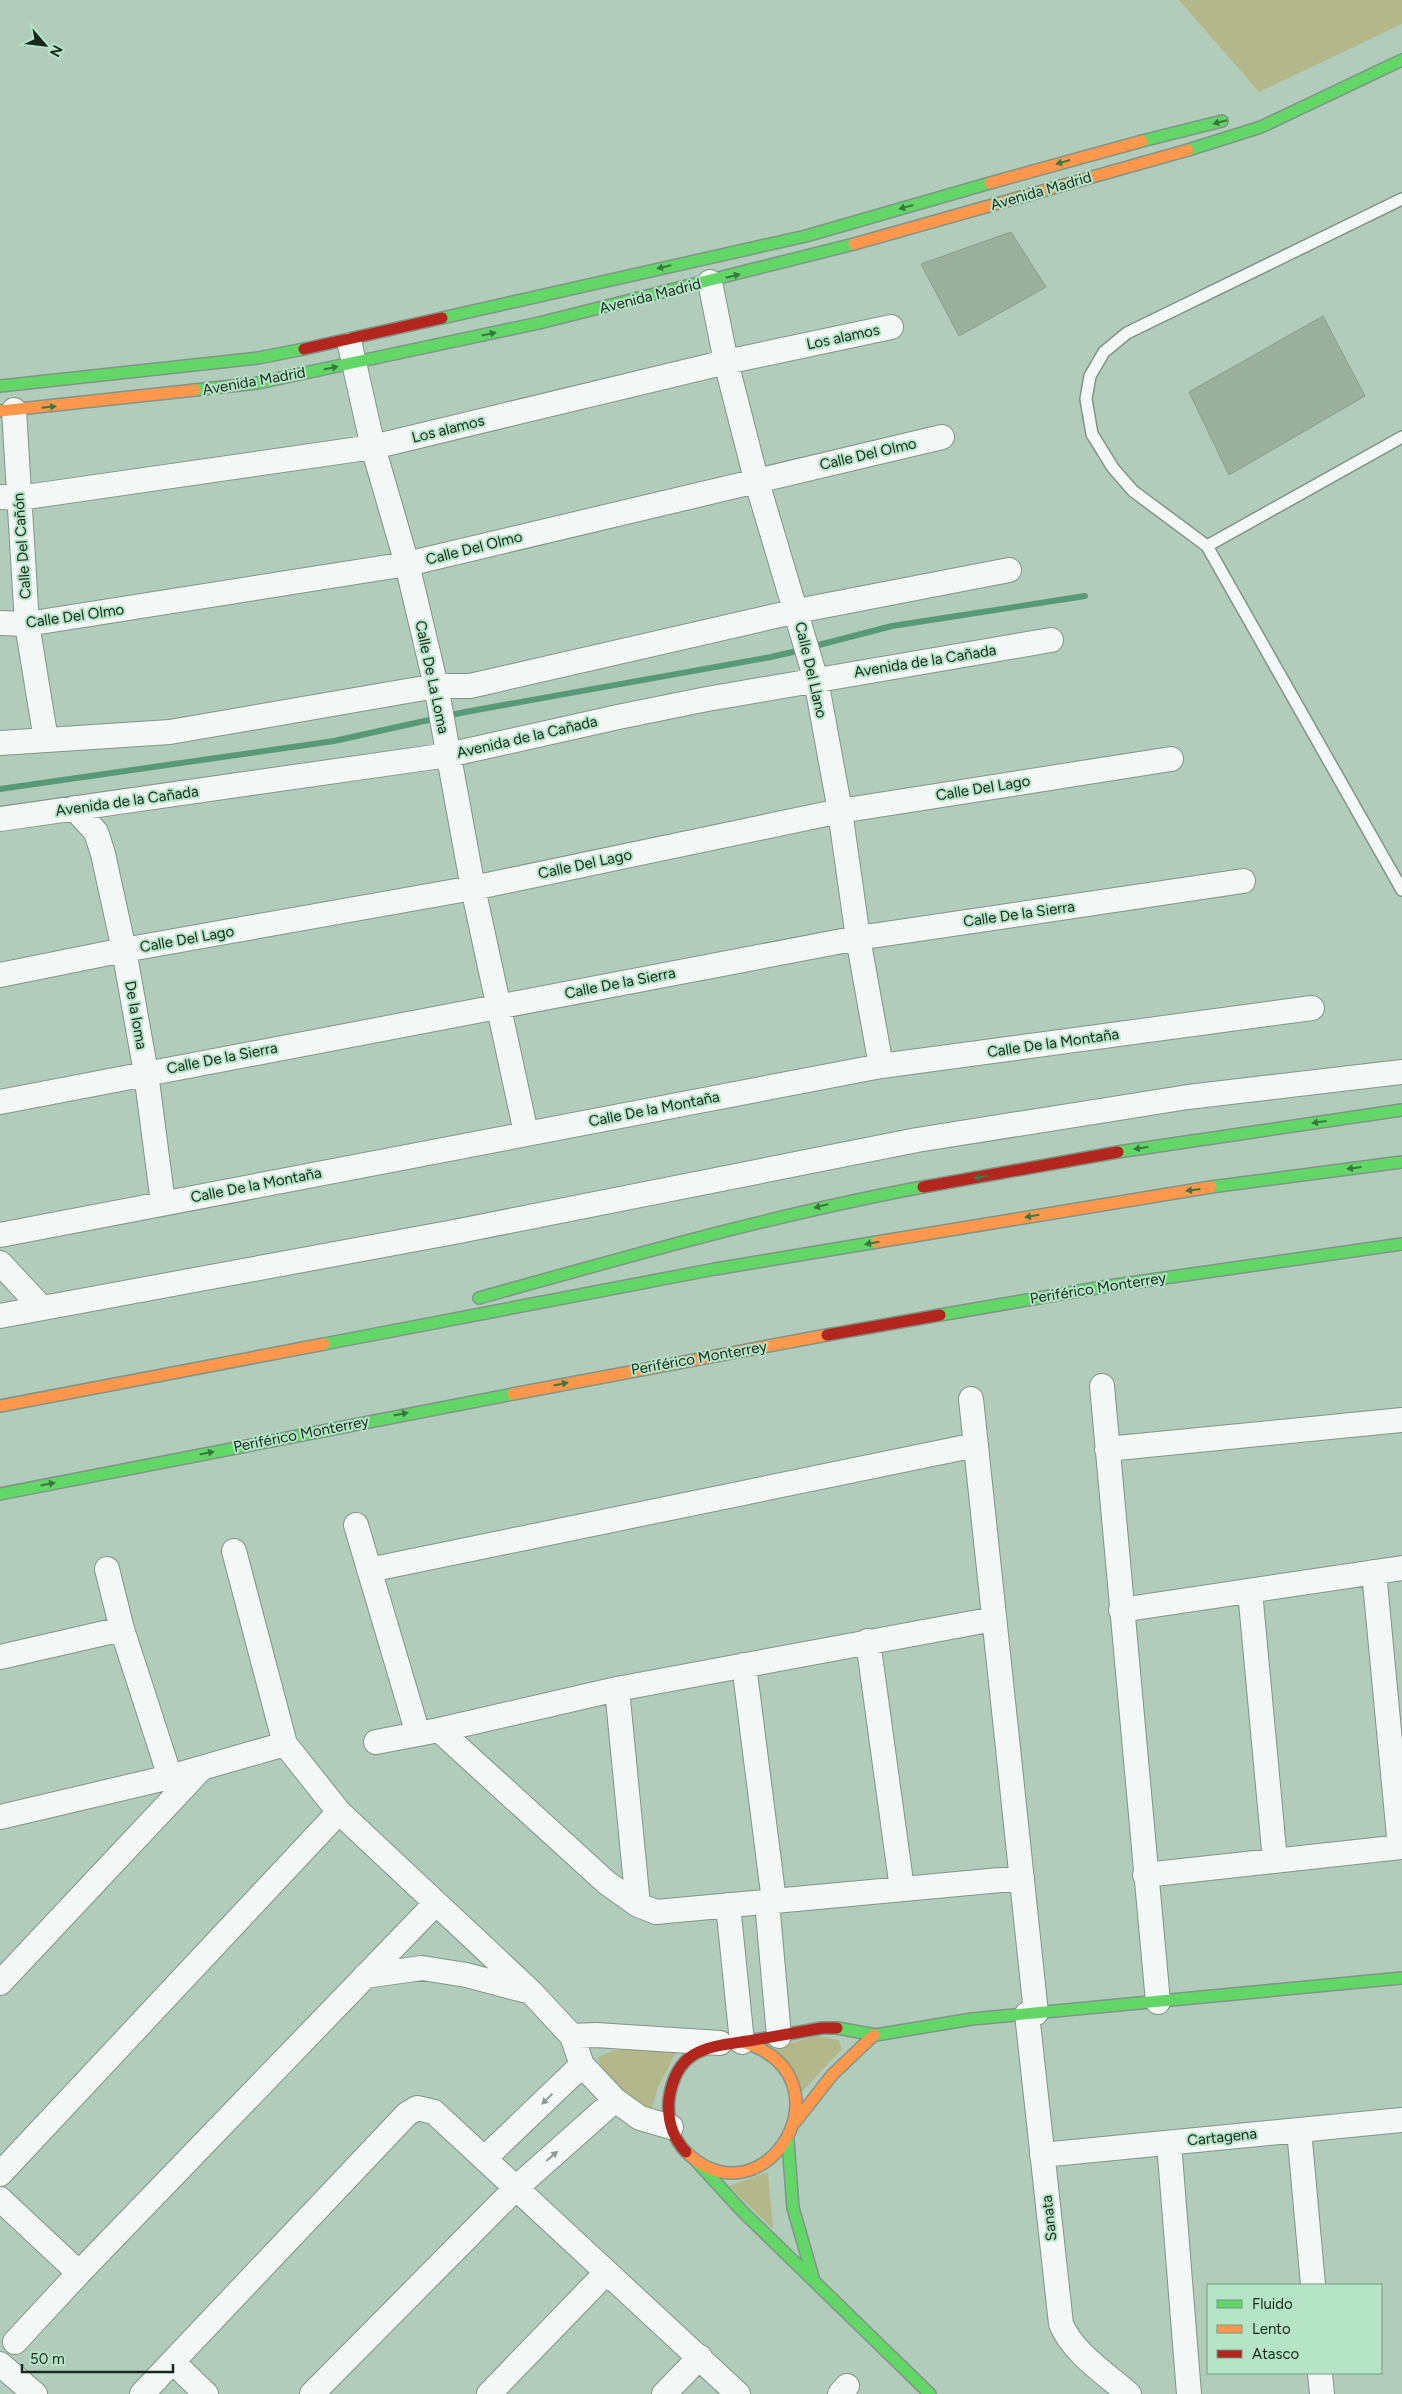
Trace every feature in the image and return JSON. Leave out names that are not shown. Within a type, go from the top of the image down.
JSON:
[{"type":"main road","name":"Avenida Madrid","points":[[0,386],[258,358],[352,352],[539,323],[833,251],[1236,136],[1402,60]]},
{"type":"main road","name":"Avenida Madrid","points":[[1258,113],[1285,115]]},
{"type":"main road","name":"Avenida Madrid","points":[[7,411],[258,383],[531,297],[806,236],[1107,150],[1235,118]]},
{"type":"main road","points":[[470,1300],[698,1237],[832,1204],[1121,1151],[1402,1110]]},
{"type":"main road","points":[[0,1406],[715,1269],[1160,1194],[1402,1162]]},
{"type":"main road","name":"Periférico Monterrey","points":[[0,1494],[706,1356],[1108,1286],[1402,1244]]},
{"type":"main road","points":[[424,1324],[453,1307]]},
{"type":"main road","points":[[930,2394],[742,2211],[679,2144],[671,2127],[667,2103],[672,2082],[683,2064],[700,2050],[731,2042],[833,2028],[874,2035],[968,2020],[1402,1978]]},
{"type":"main road","points":[[694,2160],[713,2169],[734,2172],[755,2168],[774,2157],[788,2141],[796,2121],[817,2090],[844,2061],[874,2035]]},
{"type":"main road","points":[[731,2042],[762,2048],[779,2061],[791,2079],[797,2099],[796,2121]]},
{"type":"main road","points":[[788,2141],[793,2208],[814,2281]]},
{"type":"street","name":"Calle Del Llano","points":[[710,282],[726,362],[756,480],[797,611],[814,674],[840,811],[858,938],[881,1066]]},
{"type":"street","name":"Los alamos","points":[[10,498],[373,447],[726,362],[890,327]]},
{"type":"street","name":"Calle De La Loma","points":[[352,352],[373,447],[406,564],[438,693],[473,888],[526,1133]]},
{"type":"street","name":"Calle Del Cañón","points":[[7,411],[10,498],[27,624],[46,740]]},
{"type":"street","name":"Calle Del Olmo","points":[[0,623],[27,624],[406,564],[942,437]]},
{"type":"street","points":[[0,744],[170,732],[438,693],[797,611],[1009,570]]},
{"type":"street","name":"Avenida de la Cañada","points":[[0,819],[447,749],[618,717],[814,674],[1051,640]]},
{"type":"street","name":"Calle Del Lago","points":[[0,975],[124,950],[473,888],[840,811],[1171,759]]},
{"type":"street","name":"De la loma","points":[[74,808],[96,832],[124,950],[146,1073],[163,1203]]},
{"type":"street","name":"Calle De la Sierra","points":[[0,1102],[498,1005],[858,938],[1243,881]]},
{"type":"street","name":"Calle De la Montaña","points":[[0,1235],[881,1066],[1312,1008]]},
{"type":"street","points":[[0,1316],[454,1232],[917,1140],[1188,1097],[1402,1072]]},
{"type":"street","points":[[0,1263],[42,1307]]},
{"type":"street","points":[[1102,1386],[1158,2002]]},
{"type":"street","name":"Sanata","points":[[971,1399],[1022,1878],[1042,2155],[1061,2324],[1065,2334],[1077,2348],[1129,2394]]},
{"type":"street","points":[[1107,1449],[1402,1420]]},
{"type":"street","points":[[368,1570],[976,1445]]},
{"type":"street","points":[[356,1525],[368,1570],[429,1732],[607,1883],[638,1905],[656,1912],[1022,1878]]},
{"type":"street","points":[[234,1551],[285,1744],[339,1812],[531,1992],[572,2036],[582,2065],[616,2100],[640,2118],[671,2127]]},
{"type":"street","points":[[1121,1610],[1402,1568]]},
{"type":"street","points":[[107,1569],[122,1629],[170,1777]]},
{"type":"street","points":[[1145,1875],[1401,1847],[1374,1572]]},
{"type":"street","points":[[1250,1590],[1275,1861]]},
{"type":"street","points":[[376,1742],[429,1732],[617,1689],[994,1619]]},
{"type":"street","points":[[0,1657],[122,1629]]},
{"type":"street","points":[[868,1641],[902,1889]]},
{"type":"street","points":[[744,1665],[770,1902],[779,2036]]},
{"type":"street","points":[[617,1689],[638,1905]]},
{"type":"street","points":[[0,1817],[170,1777],[285,1744]]},
{"type":"street","points":[[0,1983],[201,1769]]},
{"type":"street","points":[[0,2174],[339,1812]]},
{"type":"street","points":[[15,2342],[79,2273],[436,1903]]},
{"type":"street","points":[[572,2036],[596,2035],[731,2042],[728,1906]]},
{"type":"street","points":[[366,1976],[422,1968],[466,1975],[531,1992]]},
{"type":"street","points":[[485,2158],[582,2065]]},
{"type":"street","points":[[312,2394],[516,2188],[616,2100]]},
{"type":"street","points":[[142,2394],[412,2110],[424,2108],[434,2112],[485,2158],[606,2273],[700,2357],[738,2394]]},
{"type":"street","name":"Cartagena","points":[[1042,2155],[1402,2120]]},
{"type":"street","points":[[1299,2130],[1312,2284]]},
{"type":"street","points":[[1169,2142],[1189,2394]]},
{"type":"street","points":[[0,2199],[79,2273]]},
{"type":"street","points":[[489,2394],[606,2273]]},
{"type":"street","points":[[664,2394],[700,2357]]},
{"type":"street","points":[[172,2362],[206,2394]]},
{"type":"street","points":[[0,2364],[35,2394]]},
{"type":"street","points":[[1320,2374],[1322,2394]]},
{"type":"lane","points":[[1402,199],[1128,333],[1104,352],[1090,376],[1086,399],[1092,434],[1113,468],[1133,491],[1207,546],[1402,890]]},
{"type":"lane","points":[[1207,546],[1402,438]]},
{"type":"green space","points":[[1179,0],[1402,0],[1402,24],[1259,92]]},
{"type":"green space","points":[[816,2036],[839,2040],[842,2049],[801,2093],[774,2048]]},
{"type":"green space","points":[[634,2049],[676,2053],[658,2087],[650,2115],[603,2076],[598,2057],[614,2050]]},
{"type":"green space","points":[[768,2172],[773,2229],[729,2186]]},
{"type":"building","points":[[1011,232],[1046,287],[959,336],[921,264]]},
{"type":"building","points":[[1323,316],[1365,396],[1229,475],[1189,392]]},
{"type":"waterway","points":[[811,647],[892,626],[1085,596]]},
{"type":"waterway","points":[[0,789],[334,741],[465,712],[801,650]]},
{"type":"traffic: fast","points":[[1188,150],[1261,127],[1402,60]]},
{"type":"traffic: fast","points":[[1142,141],[1222,121]]},
{"type":"traffic: fast","points":[[442,318],[806,236],[990,183]]},
{"type":"traffic: fast","points":[[195,390],[258,383],[539,323],[854,244]]},
{"type":"traffic: fast","points":[[0,386],[258,358],[304,349]]},
{"type":"traffic: fast","points":[[1118,1152],[1402,1110]]},
{"type":"traffic: fast","points":[[1211,1187],[1402,1162]]},
{"type":"traffic: fast","points":[[479,1298],[644,1252],[755,1224],[811,1210],[923,1187]]},
{"type":"traffic: fast","points":[[324,1344],[715,1269],[877,1242]]},
{"type":"traffic: fast","points":[[940,1315],[1108,1286],[1402,1244]]},
{"type":"traffic: fast","points":[[0,1494],[513,1394]]},
{"type":"traffic: fast","points":[[837,2028],[876,2035],[972,2019],[1402,1978]]},
{"type":"traffic: fast","points":[[788,2141],[793,2208],[813,2277]]},
{"type":"traffic: fast","points":[[697,2162],[742,2211],[930,2394]]},
{"type":"traffic: slow","points":[[990,183],[1142,141]]},
{"type":"traffic: slow","points":[[854,244],[1188,150]]},
{"type":"traffic: slow","points":[[0,411],[195,390]]},
{"type":"traffic: slow","points":[[877,1242],[1211,1187]]},
{"type":"traffic: slow","points":[[513,1394],[827,1335]]},
{"type":"traffic: slow","points":[[0,1406],[324,1344]]},
{"type":"traffic: slow","points":[[796,2121],[832,2075],[874,2035]]},
{"type":"traffic: slow","points":[[686,2152],[716,2170],[745,2172],[769,2159],[787,2138],[795,2111],[793,2084],[776,2059],[742,2042]]},
{"type":"traffic: jam","points":[[304,349],[442,318]]},
{"type":"traffic: jam","points":[[923,1187],[1118,1152]]},
{"type":"traffic: jam","points":[[827,1335],[940,1315]]},
{"type":"traffic: jam","points":[[686,2152],[674,2134],[670,2121],[669,2099],[673,2081],[688,2058],[699,2052],[724,2045],[822,2028],[837,2028]]}]
